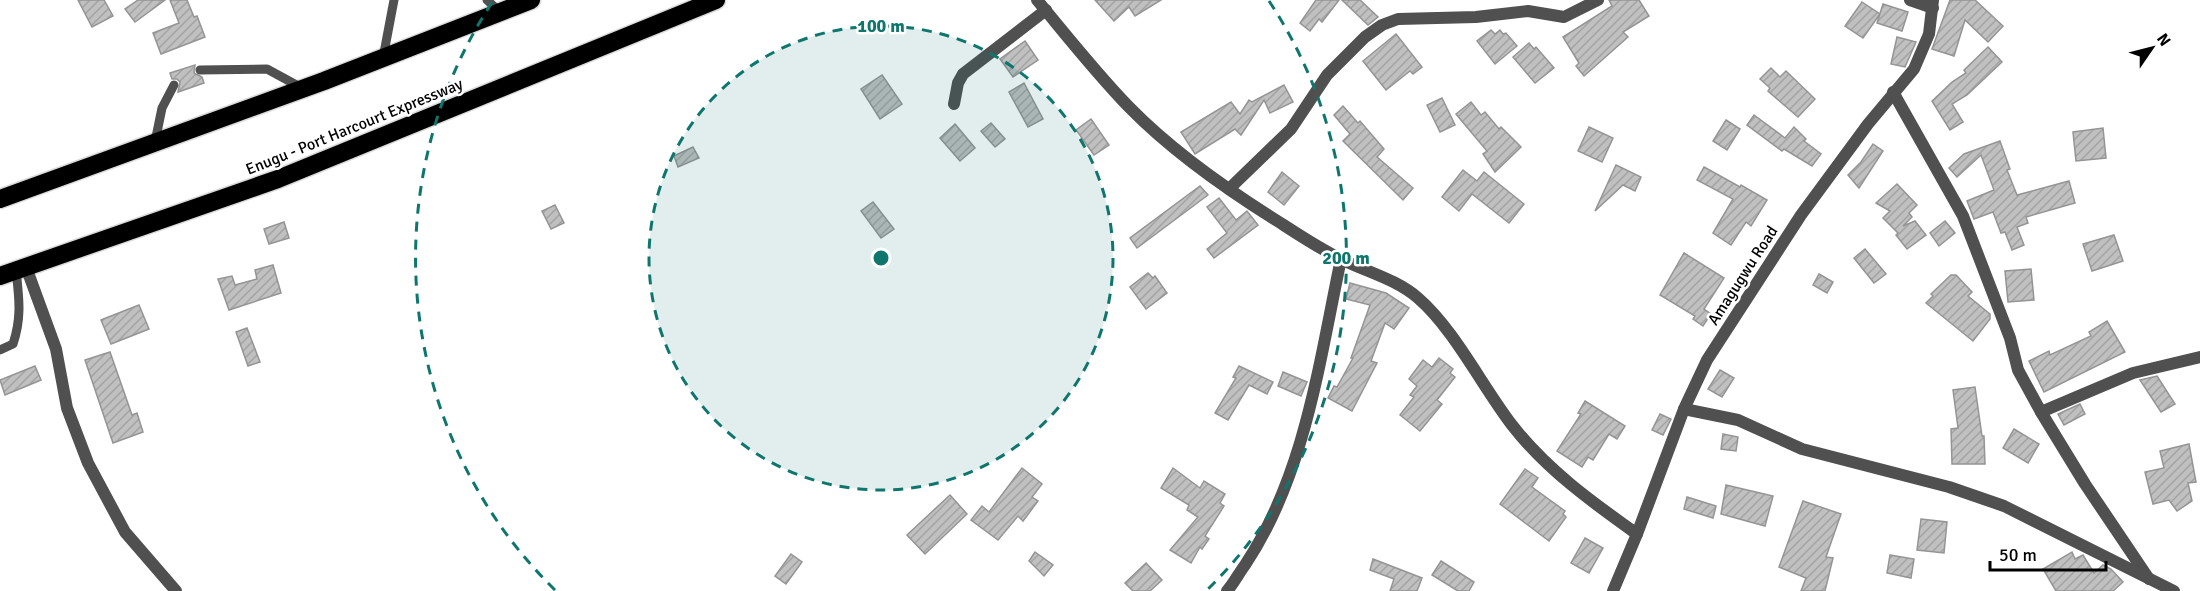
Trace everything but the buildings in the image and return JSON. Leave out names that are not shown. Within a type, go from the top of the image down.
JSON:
[{"type":"highway","points":[[0,199],[383,58],[493,6],[531,0]]},
{"type":"highway","name":"Enugu - Port Harcourt Expressway","points":[[14,271],[278,178],[716,0]]},
{"type":"street","points":[[1038,0],[1128,106],[1168,142],[1229,189],[1281,224],[1341,259],[1401,285],[1426,304],[1512,425],[1536,453],[1558,474],[1637,534]]},
{"type":"street","points":[[1229,189],[1291,129],[1327,75],[1365,37],[1382,25],[1398,19],[1476,17],[1528,11],[1564,17],[1598,0]]},
{"type":"street","points":[[1910,0],[1933,4]]},
{"type":"street","name":"Amagugwu Road","points":[[1613,591],[1684,409],[1707,360],[1837,165],[1893,92],[1914,69],[1929,34],[1933,4]]},
{"type":"street","points":[[954,104],[958,83],[963,74],[1046,10]]},
{"type":"street","points":[[1893,92],[1963,216],[2010,338],[2018,370],[2040,412],[2149,579]]},
{"type":"street","points":[[1230,590],[1280,503],[1309,407],[1341,259]]},
{"type":"street","points":[[14,271],[56,349],[67,408],[88,463],[125,532],[176,591]]},
{"type":"street","points":[[2040,412],[2133,373],[2200,357]]},
{"type":"street","points":[[1684,409],[1738,420],[1802,449],[1949,487],[2004,506],[2174,591]]},
{"type":"lane","points":[[383,58],[393,0]]},
{"type":"lane","points":[[200,70],[267,69],[302,88]]},
{"type":"lane","points":[[155,142],[162,108],[174,85]]},
{"type":"lane","points":[[0,350],[13,344],[21,309],[14,271]]}]
